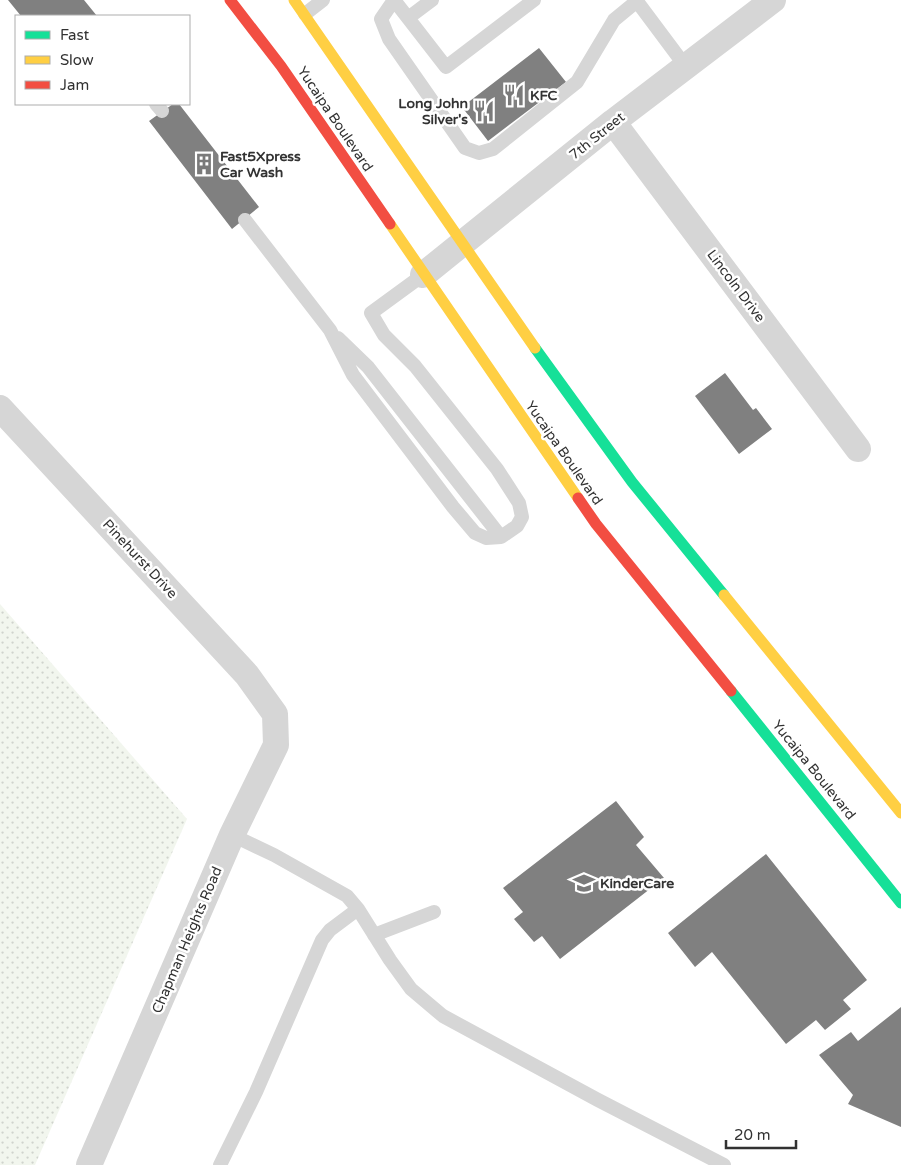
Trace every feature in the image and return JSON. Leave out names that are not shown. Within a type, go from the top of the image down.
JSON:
[{"type":"main road","name":"Yucaipa Boulevard","points":[[230,0],[281,66],[596,524],[901,903]]},
{"type":"main road","points":[[294,0],[554,376],[632,482],[901,813]]},
{"type":"street","name":"7th Street","points":[[423,275],[613,122],[773,0]]},
{"type":"street","name":"Lincoln Drive","points":[[613,122],[858,449]]},
{"type":"street","name":"Pinehurst Drive","points":[[0,408],[247,675],[275,714]]},
{"type":"street","name":"Chapman Heights Road","points":[[89,1165],[232,835],[276,745],[275,714]]},
{"type":"lane","points":[[305,14],[323,0]]},
{"type":"lane","points":[[534,0],[446,67],[394,0],[381,19],[389,39],[464,148],[478,153],[493,149],[577,82],[614,20],[637,1],[686,67]]},
{"type":"lane","points":[[408,18],[432,0]]},
{"type":"lane","points":[[245,220],[330,330],[353,375],[454,507],[475,533],[486,538],[501,537],[517,526],[522,517],[519,503],[497,469],[414,366],[384,334],[370,314],[423,275]]},
{"type":"lane","points":[[232,835],[274,855],[347,896],[358,909],[411,989],[442,1016],[724,1165]]},
{"type":"lane","points":[[220,1165],[256,1092],[322,940],[330,930],[358,909]]},
{"type":"lane","points":[[374,935],[434,912]]},
{"type":"shaded area","points":[[0,604],[187,819],[35,1165],[0,1165]]},
{"type":"building","points":[[8,0],[84,0],[96,15],[20,15]]},
{"type":"building","name":"KFC","points":[[539,48],[566,82],[488,141],[462,107]]},
{"type":"building","name":"Fast5Xpress Car Wash","points":[[172,105],[180,105],[259,207],[232,229],[149,121]]},
{"type":"building","points":[[725,373],[753,410],[756,408],[772,429],[739,454],[695,396]]},
{"type":"building","name":"KinderCare","points":[[616,801],[644,837],[636,845],[664,878],[560,959],[542,936],[534,942],[514,919],[523,912],[503,888]]},
{"type":"building","points":[[766,854],[867,980],[843,1000],[851,1009],[825,1030],[816,1020],[786,1044],[712,952],[695,967],[668,933]]},
{"type":"building","points":[[901,1007],[901,1127],[848,1104],[853,1095],[819,1055],[851,1032],[858,1041]]},
{"type":"traffic: fast","points":[[535,348],[632,482],[724,595]]},
{"type":"traffic: fast","points":[[731,691],[901,903]]},
{"type":"traffic: slow","points":[[294,0],[535,348]]},
{"type":"traffic: slow","points":[[390,224],[578,498]]},
{"type":"traffic: slow","points":[[724,595],[901,813]]},
{"type":"traffic: jam","points":[[230,0],[281,66],[390,224]]},
{"type":"traffic: jam","points":[[578,498],[596,524],[731,691]]},
{"type":"place","name":"KFC","points":[[514,95]]},
{"type":"place","name":"Long John Silver's","points":[[484,111]]},
{"type":"place","name":"Fast5Xpress Car Wash","points":[[204,164]]},
{"type":"place","name":"KinderCare","points":[[584,883]]}]
